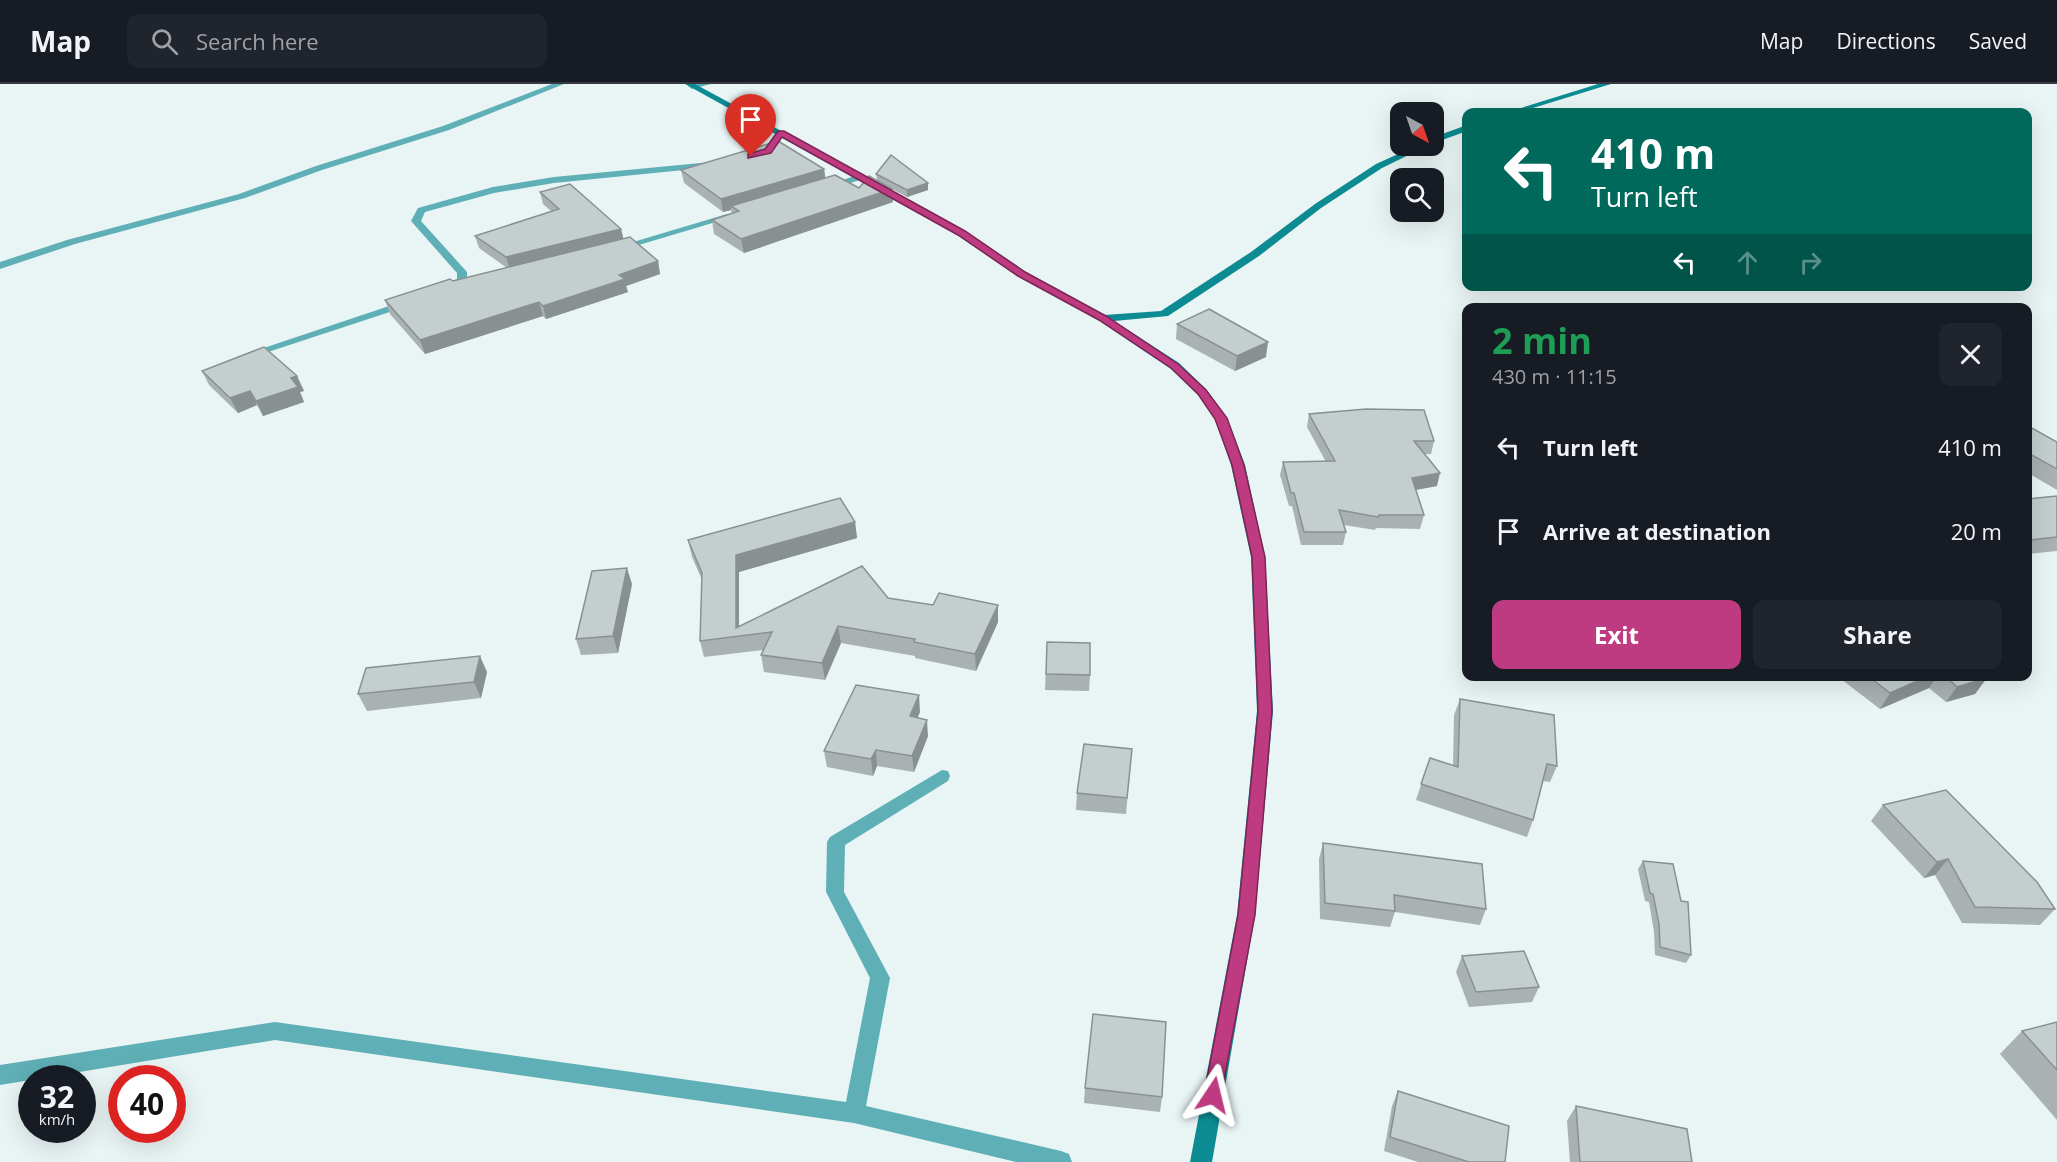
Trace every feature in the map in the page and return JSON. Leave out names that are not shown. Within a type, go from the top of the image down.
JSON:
[{"type":"street","points":[[0,266],[71,242],[242,196],[319,168],[446,128],[560,84]]},
{"type":"street","points":[[690,85],[707,84]]},
{"type":"street","points":[[1526,108],[1607,84]]},
{"type":"street","points":[[690,85],[778,137],[860,177],[961,233],[1022,274],[1102,318],[1174,366],[1202,392],[1221,418],[1238,465],[1258,557],[1265,711],[1248,892],[1201,1162]]},
{"type":"street","points":[[1444,136],[1462,130]]},
{"type":"street","points":[[1102,318],[1164,314],[1254,254],[1318,206],[1370,172],[1402,156]]},
{"type":"street","points":[[454,286],[462,280],[462,272],[416,221],[421,210],[493,190],[544,181],[725,163]]},
{"type":"street","points":[[814,191],[860,177]]},
{"type":"street","points":[[609,251],[745,212]]},
{"type":"street","points":[[437,293],[476,281]]},
{"type":"street","points":[[258,352],[415,300]]},
{"type":"street","points":[[854,1113],[880,978],[835,891],[836,842],[942,777]]},
{"type":"street","points":[[0,1076],[276,1031],[854,1113],[1061,1162]]},
{"type":"building","points":[[778,141],[824,169],[721,199],[681,170]]},
{"type":"building","points":[[891,155],[928,183],[907,190],[876,174]]},
{"type":"building","points":[[835,175],[859,188],[869,176],[892,189],[741,239],[712,220],[739,211],[731,206]]},
{"type":"building","points":[[570,184],[621,229],[506,257],[475,236],[559,209],[540,192]]},
{"type":"building","points":[[630,237],[658,261],[619,275],[625,279],[543,306],[539,302],[420,340],[385,300],[450,279],[453,281]]},
{"type":"building","points":[[1209,309],[1268,342],[1237,356],[1177,324]]},
{"type":"building","points":[[264,347],[297,376],[291,378],[298,387],[256,401],[250,391],[230,398],[202,371]]},
{"type":"building","points":[[1366,409],[1424,410],[1434,441],[1414,441],[1440,473],[1412,478],[1424,515],[1379,515],[1378,517],[1339,510],[1346,532],[1304,532],[1283,462],[1335,461],[1309,414]]},
{"type":"building","points":[[2032,428],[2057,442],[2057,469],[2032,455]]},
{"type":"building","points":[[2057,496],[2057,537],[2032,540],[2032,499]]},
{"type":"building","points":[[840,498],[855,522],[736,555],[736,628],[862,566],[888,598],[933,605],[939,593],[998,605],[975,654],[914,642],[915,639],[838,626],[822,663],[761,655],[772,632],[700,641],[702,573],[688,540]]},
{"type":"building","points":[[627,568],[613,636],[576,639],[592,571]]},
{"type":"building","points":[[1047,642],[1090,643],[1090,675],[1046,674]]},
{"type":"building","points":[[480,656],[474,682],[358,694],[366,668]]},
{"type":"building","points":[[1874,681],[1918,681],[1890,693]]},
{"type":"building","points":[[1950,681],[1977,681],[1957,687]]},
{"type":"building","points":[[856,685],[919,695],[910,716],[927,720],[912,756],[876,750],[871,759],[824,751]]},
{"type":"building","points":[[1460,699],[1554,715],[1557,766],[1547,764],[1533,820],[1421,784],[1430,758],[1458,767]]},
{"type":"building","points":[[1084,744],[1132,749],[1127,798],[1077,793]]},
{"type":"building","points":[[1946,790],[2037,882],[2055,909],[1975,907],[1948,859],[1937,862],[1883,805]]},
{"type":"building","points":[[1323,843],[1482,864],[1486,909],[1394,895],[1395,911],[1325,903]]},
{"type":"building","points":[[1643,861],[1673,864],[1681,901],[1688,902],[1691,955],[1660,947],[1659,924]]},
{"type":"building","points":[[1524,951],[1539,987],[1476,992],[1462,956]]},
{"type":"building","points":[[1093,1014],[1166,1022],[1162,1097],[1085,1088]]},
{"type":"building","points":[[2057,1022],[2057,1070],[2022,1031]]},
{"type":"building","points":[[1398,1091],[1509,1126],[1505,1162],[1469,1162],[1390,1137]]},
{"type":"building","points":[[1576,1106],[1687,1129],[1692,1162],[1580,1162]]},
{"type":"route","points":[[751,156],[768,151],[781,133],[961,233],[1022,274],[1102,318],[1174,366],[1202,392],[1221,418],[1238,465],[1258,557],[1265,711],[1246,915],[1213,1095]]}]
